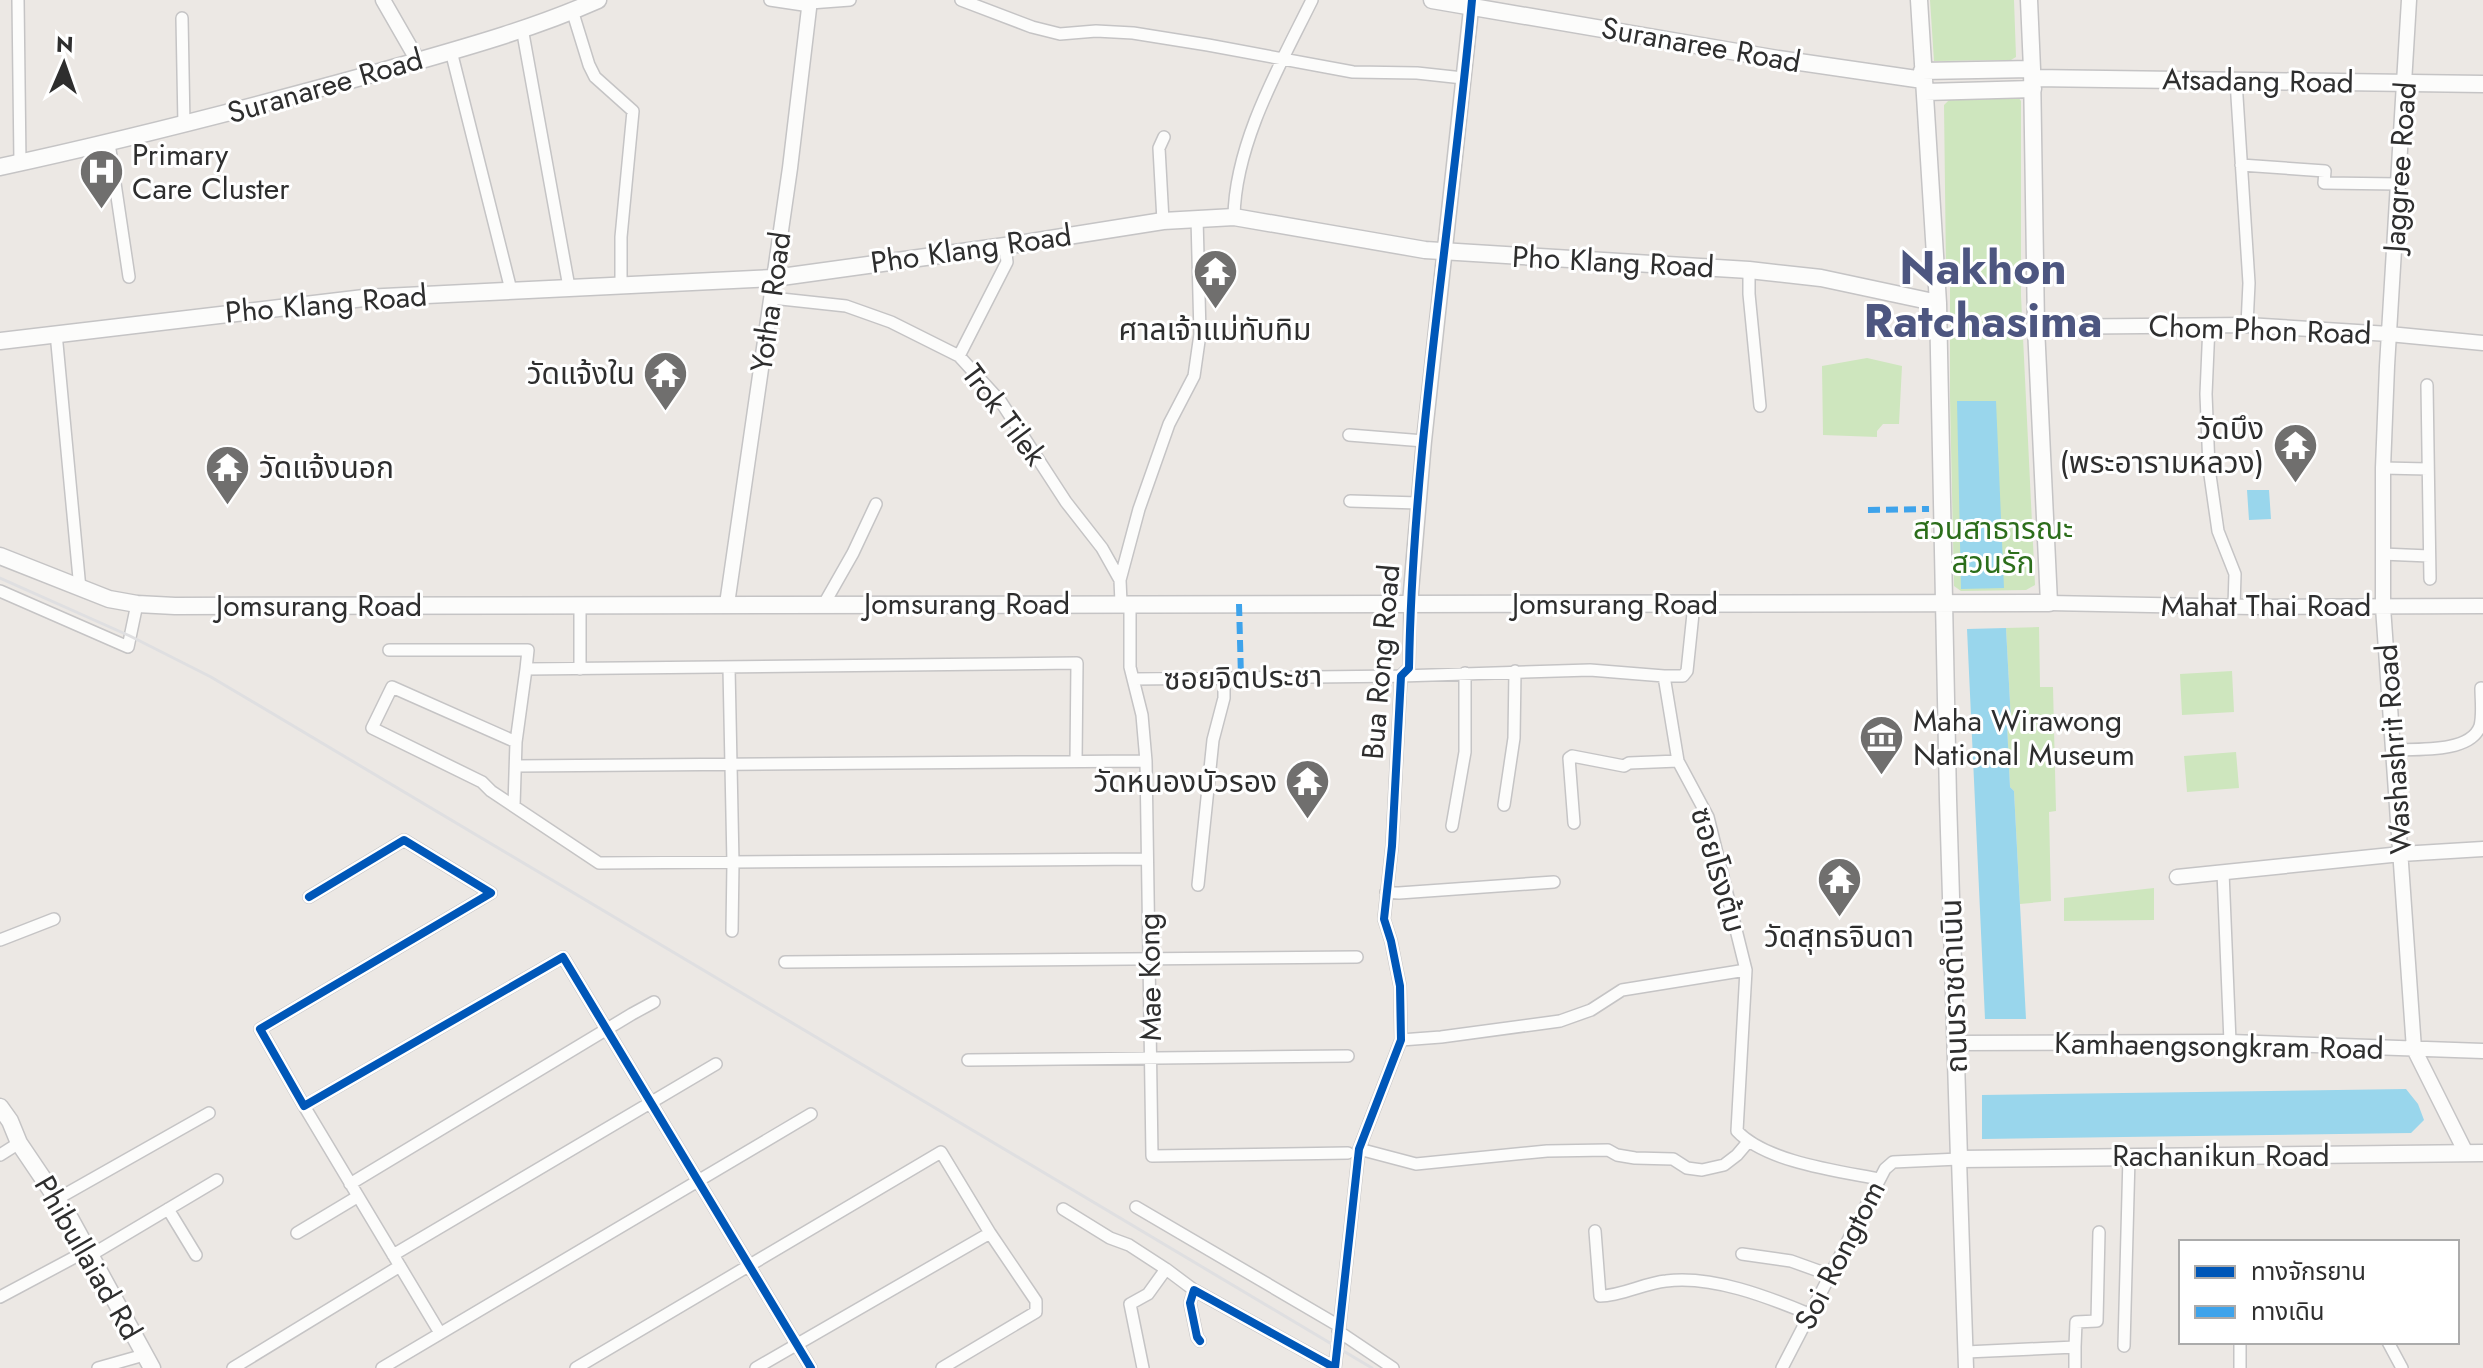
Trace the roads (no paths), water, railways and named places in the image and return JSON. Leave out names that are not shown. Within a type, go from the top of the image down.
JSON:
[{"type":"main road","name":"Suranaree Road","points":[[0,167],[184,125],[418,61],[598,0]]},
{"type":"main road","name":"Suranaree Road","points":[[1432,0],[1471,3],[1778,59],[1924,81],[2033,79]]},
{"type":"main road","name":"ถนนราชดำเนิน","points":[[1919,0],[1938,303],[1959,1159]]},
{"type":"main road","points":[[2029,0],[2036,327],[2049,603]]},
{"type":"main road","name":"Atsadang Road","points":[[2033,79],[2483,84]]},
{"type":"main road","name":"Pho Klang Road","points":[[0,341],[364,298],[774,278],[1163,221],[1234,217],[1443,253],[1749,270],[1821,278],[1938,303]]},
{"type":"main road","name":"Jomsurang Road","points":[[0,556],[80,589],[137,604],[2049,603]]},
{"type":"main road","name":"Phibullaiad Rd","points":[[0,1107],[19,1143],[90,1253],[148,1361]]},
{"type":"main road","name":"Rachanikun Road","points":[[1959,1159],[2483,1153]]},
{"type":"street","points":[[18,0],[20,163]]},
{"type":"street","points":[[383,0],[418,61]]},
{"type":"street","points":[[770,0],[810,3],[850,0]]},
{"type":"street","points":[[961,0],[1032,27],[1060,34],[1096,31],[1133,33],[1353,72],[1417,73],[1463,78]]},
{"type":"street","points":[[1234,217],[1240,165],[1283,59],[1312,0]]},
{"type":"street","name":"Jaggree Road","points":[[2389,334],[2409,0]]},
{"type":"street","name":"Yotha Road","points":[[727,604],[790,168],[810,3]]},
{"type":"street","name":"Bua Rong Road","points":[[1335,1368],[1354,1151],[1401,1040],[1400,986],[1384,919],[1392,846],[1401,676],[1409,668],[1410,603],[1424,441],[1471,3]]},
{"type":"street","points":[[572,10],[595,77],[633,111],[621,237],[621,285]]},
{"type":"street","points":[[182,18],[184,125]]},
{"type":"street","points":[[522,28],[569,287]]},
{"type":"street","points":[[451,51],[511,290]]},
{"type":"street","points":[[2236,81],[2249,283],[2247,325]]},
{"type":"street","points":[[1163,221],[1159,148],[1164,137]]},
{"type":"street","points":[[109,143],[129,277]]},
{"type":"street","points":[[2241,165],[2325,171],[2324,183],[2399,184]]},
{"type":"street","points":[[1120,580],[1139,509],[1169,424],[1194,376],[1200,334],[1197,218]]},
{"type":"street","points":[[959,356],[1007,262],[1005,246]]},
{"type":"street","points":[[1749,270],[1760,406]]},
{"type":"street","name":"Trok Tilek","points":[[772,298],[846,306],[891,322],[959,356],[1001,402],[1066,502],[1102,548],[1120,580],[1125,603]]},
{"type":"street","points":[[2209,325],[2206,394],[2209,468],[2218,531],[2235,574],[2234,606]]},
{"type":"street","name":"Chom Phon Road","points":[[2036,327],[2247,325],[2483,343]]},
{"type":"street","points":[[56,333],[80,589]]},
{"type":"street","name":"Washashrit Road","points":[[2389,334],[2383,468],[2383,607],[2414,1049],[2466,1153]]},
{"type":"street","points":[[2427,385],[2430,579]]},
{"type":"street","points":[[1349,435],[1424,441]]},
{"type":"street","points":[[2383,468],[2428,469]]},
{"type":"street","points":[[1350,501],[1419,503]]},
{"type":"street","points":[[824,604],[876,504]]},
{"type":"street","points":[[2382,554],[2429,556]]},
{"type":"street","points":[[0,591],[128,647],[137,604]]},
{"type":"street","name":"Mae Kong","points":[[1125,603],[1130,667],[1142,715],[1146,761],[1152,1156],[1354,1151]]},
{"type":"street","name":"Mahat Thai Road","points":[[2049,603],[2483,606]]},
{"type":"street","points":[[1401,676],[1590,670],[1683,676],[1687,671],[1694,604]]},
{"type":"street","points":[[580,605],[580,669]]},
{"type":"street","points":[[389,650],[528,650],[516,742],[514,806]]},
{"type":"street","points":[[526,669],[1077,663],[1076,761]]},
{"type":"street","points":[[729,668],[732,931]]},
{"type":"street","points":[[1504,805],[1514,738],[1515,671]]},
{"type":"street","points":[[1452,826],[1465,752],[1465,673]]},
{"type":"street","name":"ซอยจิตประชา","points":[[1134,679],[1401,676]]},
{"type":"street","name":"ซอยโรงต้ม","points":[[1664,676],[1678,761],[1708,817],[1746,970],[1737,1131],[1748,1142]]},
{"type":"street","points":[[1198,885],[1213,740],[1224,698],[1224,677]]},
{"type":"street","points":[[516,742],[392,687],[372,728],[482,782],[599,863],[1147,859]]},
{"type":"street","points":[[2393,750],[2439,749],[2468,740],[2476,734],[2481,721],[2481,688]]},
{"type":"street","points":[[1574,823],[1569,758],[1572,756],[1624,766],[1629,763],[1678,761]]},
{"type":"street","points":[[516,766],[1146,761]]},
{"type":"street","points":[[309,897],[404,840],[491,893],[260,1029],[440,1333]]},
{"type":"street","points":[[2177,877],[2401,854],[2483,849]]},
{"type":"street","points":[[2223,872],[2230,1042]]},
{"type":"street","points":[[1386,892],[1554,882]]},
{"type":"street","points":[[0,940],[54,919]]},
{"type":"street","points":[[304,1106],[563,957],[811,1368]]},
{"type":"street","points":[[785,962],[1357,957]]},
{"type":"street","points":[[1401,1040],[1560,1021],[1591,1010],[1622,990],[1746,970]]},
{"type":"street","points":[[350,1184],[654,1002]]},
{"type":"street","name":"Kamhaengsongkram Road","points":[[1955,1043],[2230,1042],[2483,1051]]},
{"type":"street","points":[[968,1060],[1348,1056]]},
{"type":"street","points":[[393,1255],[716,1064]]},
{"type":"street","points":[[57,1199],[209,1113]]},
{"type":"street","points":[[382,1368],[811,1114]]},
{"type":"street","points":[[1354,1151],[1416,1164],[1547,1151],[1608,1150],[1635,1158],[1673,1159],[1687,1168],[1702,1170],[1724,1165],[1748,1142],[1809,1165],[1879,1179]]},
{"type":"street","points":[[0,1155],[19,1143]]},
{"type":"street","points":[[576,1368],[941,1152],[1036,1301],[1036,1312],[942,1368]]},
{"type":"street","points":[[2124,1346],[2129,1157]]},
{"type":"street","name":"Soi Rongtom","points":[[1782,1368],[1885,1169],[1893,1162],[1959,1159]]},
{"type":"street","name":"ถนนราชดำเนิน","points":[[1959,1159],[1966,1368]]},
{"type":"street","points":[[0,1297],[90,1253],[217,1180]]},
{"type":"street","points":[[297,1233],[357,1197]]},
{"type":"street","points":[[1136,1207],[1338,1328],[1393,1368]]},
{"type":"street","points":[[168,1209],[196,1255]]},
{"type":"street","points":[[1063,1209],[1110,1238],[1129,1245],[1194,1290],[1335,1368]]},
{"type":"street","points":[[1595,1231],[1600,1296],[1676,1280],[1747,1292],[1809,1314]]},
{"type":"street","points":[[2075,1368],[2076,1322],[2097,1321],[2099,1232]]},
{"type":"street","points":[[756,1368],[990,1233]]},
{"type":"street","points":[[1742,1254],[1791,1261],[1830,1275]]},
{"type":"street","points":[[233,1368],[400,1266]]},
{"type":"street","points":[[1143,1368],[1130,1304],[1148,1294],[1166,1269]]},
{"type":"street","points":[[1194,1290],[1190,1303],[1200,1341]]},
{"type":"street","points":[[2240,1344],[2240,1368]]},
{"type":"street","points":[[2389,1344],[2402,1368]]},
{"type":"street","points":[[1966,1352],[2075,1347]]},
{"type":"street","points":[[98,1368],[148,1361]]},
{"type":"water","points":[[1957,401],[1996,401],[2004,588],[1961,589]]},
{"type":"water","points":[[2247,490],[2269,490],[2271,519],[2249,520]]},
{"type":"water","points":[[2006,628],[2011,721],[2007,723],[2010,787],[2014,791],[2026,1019],[1985,1019],[1967,629]]},
{"type":"water","points":[[2406,1089],[2418,1104],[2424,1120],[2411,1133],[1982,1139],[1982,1095]]},
{"type":"railway","points":[[0,578],[130,636],[211,677],[1372,1368]]},
{"type":"place","name":"Primary Care Cluster","points":[[101,211]]},
{"type":"place","name":"ศาลเจ้าแม่ทับทิม","points":[[1215,311]]},
{"type":"place","name":"วัดแจ้งใน","points":[[666,413]]},
{"type":"place","name":"วัดบึง (พระอารามหลวง)","points":[[2295,485]]},
{"type":"place","name":"วัดแจ้งนอก","points":[[228,507]]},
{"type":"place","name":"Maha Wirawong National Museum","points":[[1882,777]]},
{"type":"place","name":"วัดหนองบัวรอง","points":[[1308,821]]},
{"type":"place","name":"วัดสุทธจินดา","points":[[1839,918]]},
{"type":"district","name":"Nakhon Ratchasima","points":[[1983,294]]},
{"type":"park label","name":"สวนสาธารณะ สวนรัก","points":[[1993,546]]}]
